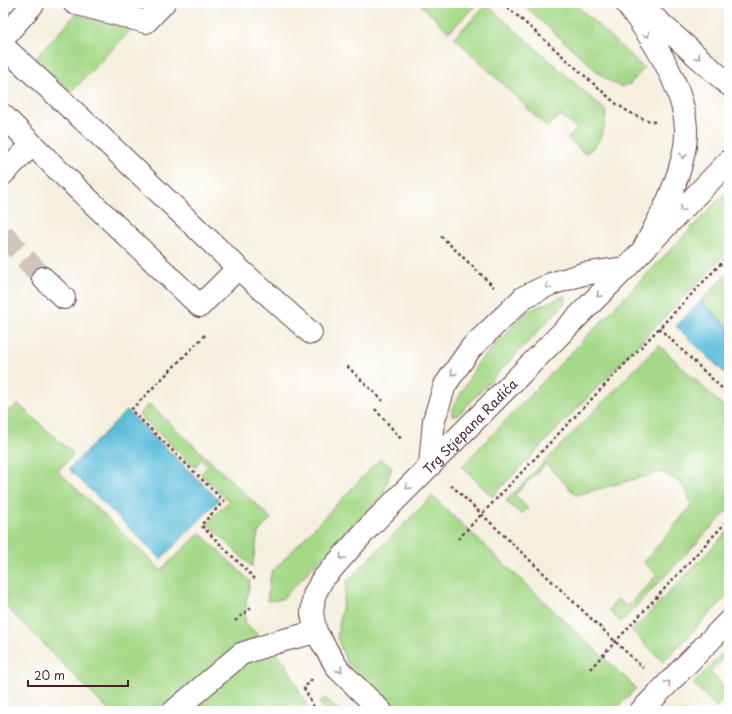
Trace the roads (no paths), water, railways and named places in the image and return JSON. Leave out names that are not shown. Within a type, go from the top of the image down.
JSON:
[{"type":"street","points":[[3,38],[34,3]]},
{"type":"street","points":[[74,3],[114,8],[146,22],[164,3]]},
{"type":"street","points":[[626,3],[653,44],[673,80],[682,102],[686,127],[685,146],[673,190],[644,248]]},
{"type":"street","points":[[638,3],[729,85]]},
{"type":"street","points":[[3,46],[95,130],[238,268],[311,333]]},
{"type":"street","points":[[3,115],[32,145],[200,306],[238,268]]},
{"type":"street","points":[[3,174],[32,145]]},
{"type":"street","name":"Trg Stjepana Radića","points":[[381,711],[338,669],[316,632],[312,614],[314,595],[322,580],[368,528],[626,268],[729,161]]},
{"type":"street","points":[[430,465],[434,420],[445,385],[471,348],[524,297],[552,284],[583,274],[626,268]]},
{"type":"street","points":[[43,278],[64,298]]},
{"type":"street","points":[[641,711],[729,621]]},
{"type":"street","points":[[174,711],[241,654],[280,641],[316,632]]},
{"type":"water","points":[[701,301],[729,328],[729,377],[676,326]]},
{"type":"water","points":[[127,410],[219,500],[161,559],[69,469]]},
{"type":"tunnel","points":[[3,234],[43,278]]}]
